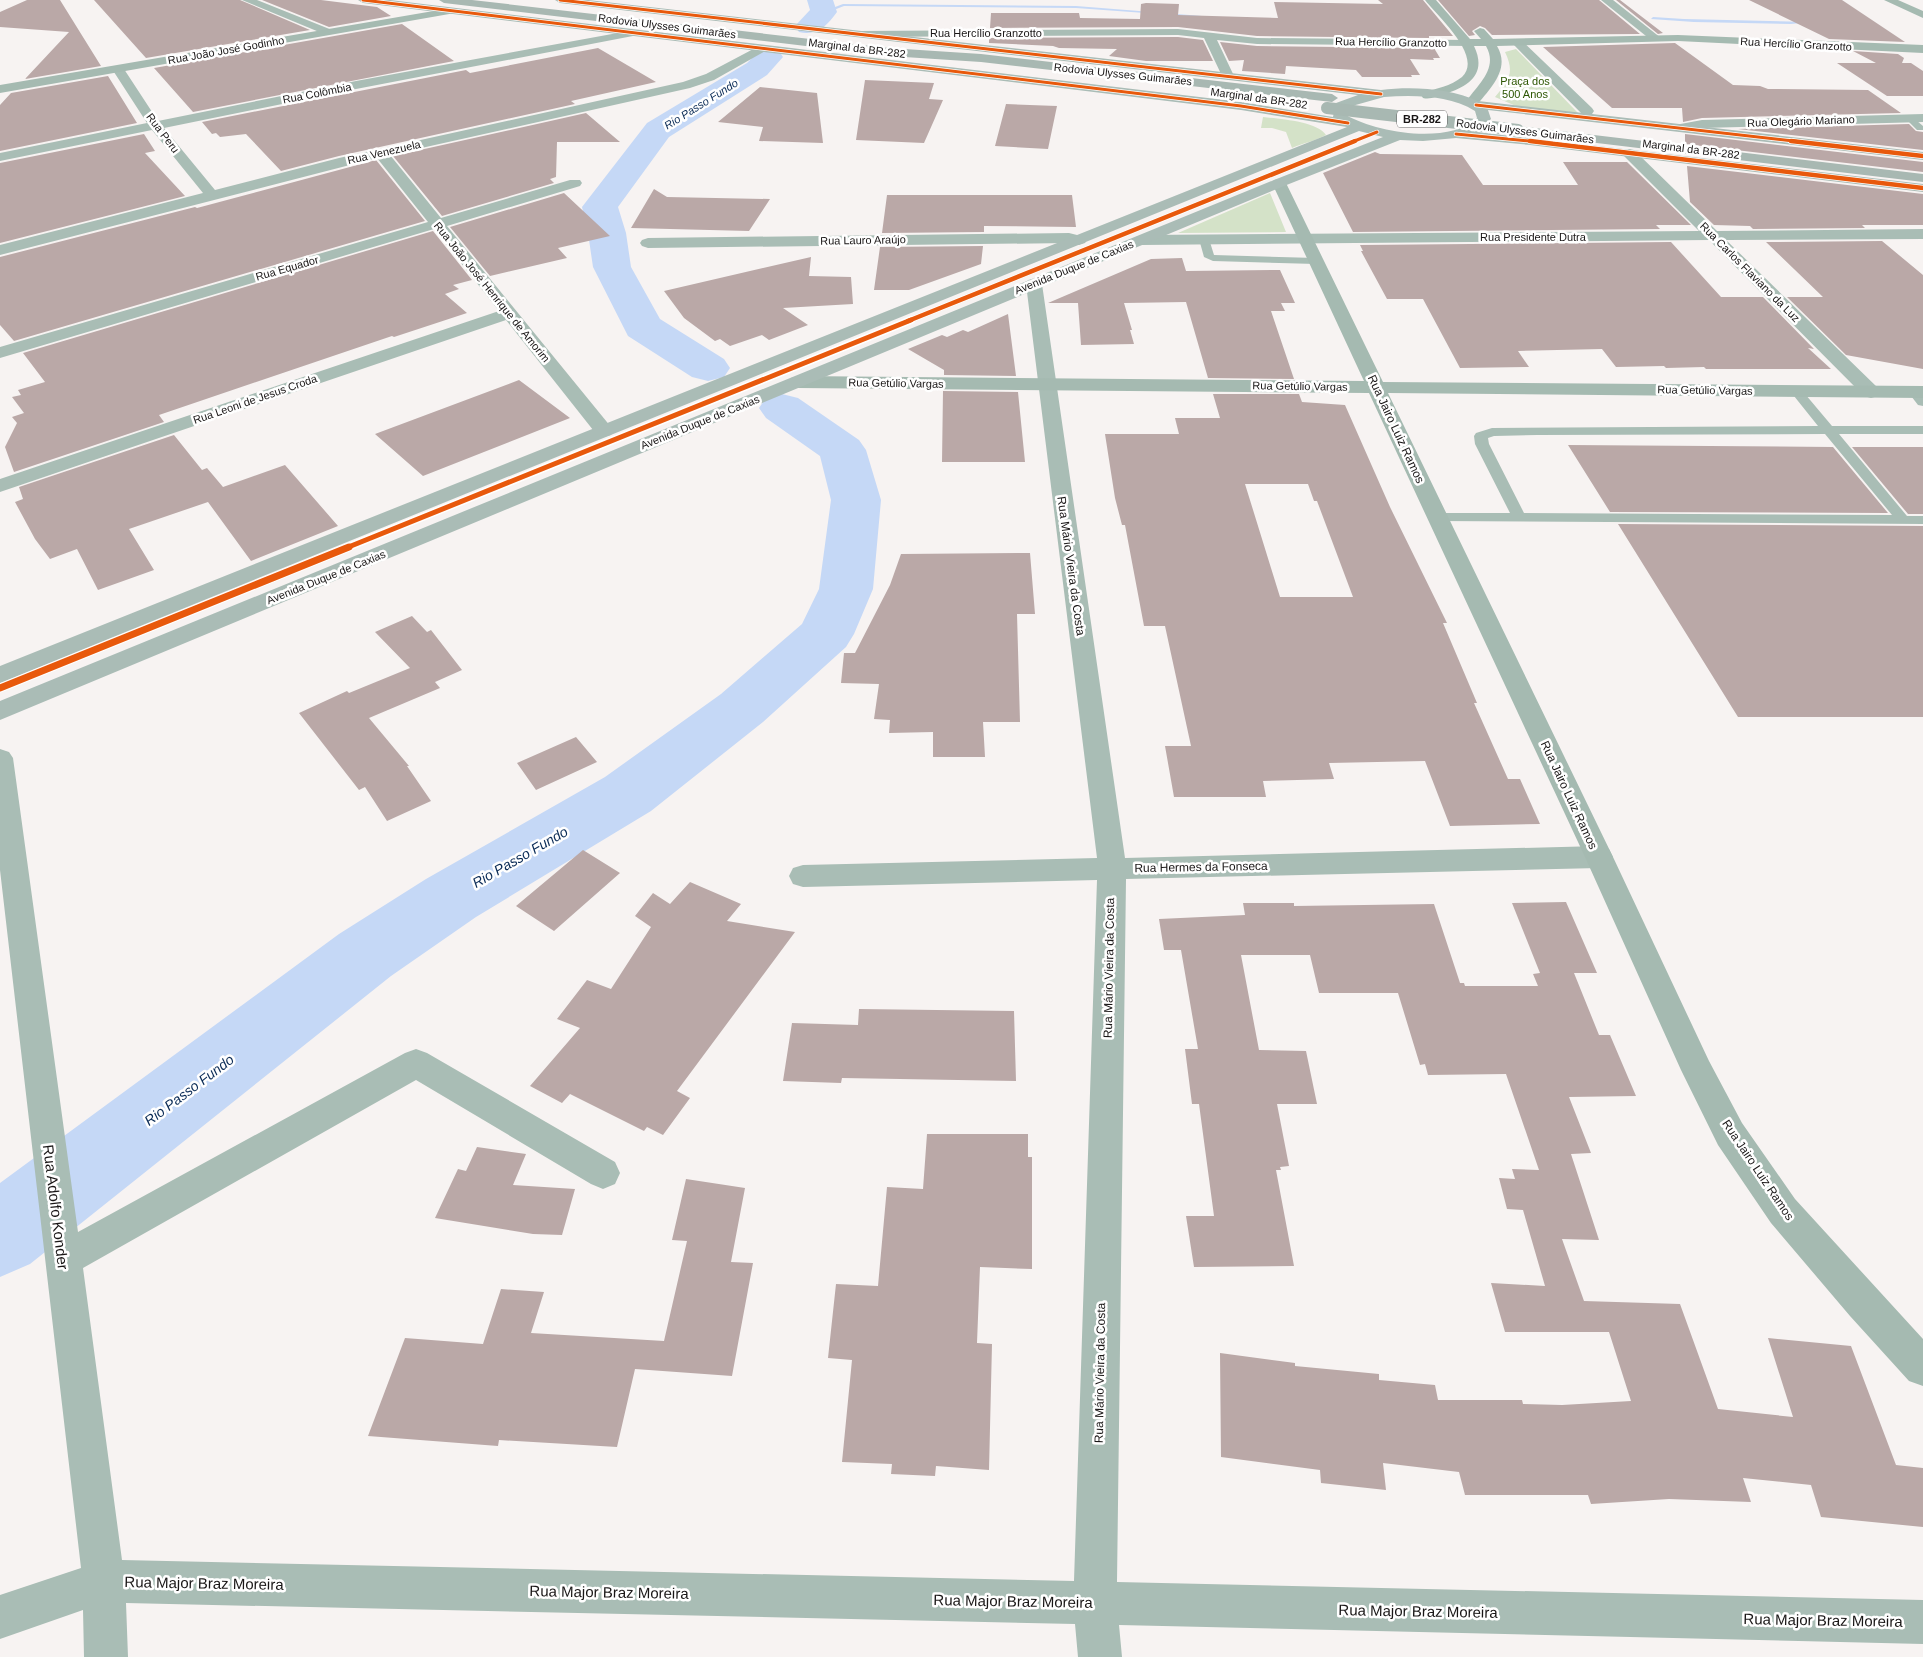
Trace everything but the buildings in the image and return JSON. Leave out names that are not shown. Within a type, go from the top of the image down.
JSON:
[{"type":"highway","name":"Rodovia Ulysses Guimarães","points":[[444,0],[890,52],[981,58],[1329,103],[1519,125],[1923,178]]},
{"type":"highway","points":[[576,15],[763,48]]},
{"type":"highway","name":"Rodovia Ulysses Guimarães","points":[[1519,125],[1923,165]]},
{"type":"main road","name":"Marginal da BR-282","points":[[363,0],[1232,104],[1401,135]]},
{"type":"main road","name":"Marginal da BR-282","points":[[560,0],[1381,94],[1427,95],[1473,104],[1923,156]]},
{"type":"main road","points":[[1353,125],[1338,116],[1341,106],[1362,97],[1381,94]]},
{"type":"main road","points":[[1401,135],[1438,136],[1474,129],[1484,120],[1484,114],[1473,104]]},
{"type":"main road","name":"Avenida Duque de Caxias","points":[[0,675],[1079,240],[1353,125]]},
{"type":"main road","name":"Marginal da BR-282","points":[[1456,134],[1923,188]]},
{"type":"main road","name":"Avenida Duque de Caxias","points":[[0,711],[1279,183],[1401,135]]},
{"type":"street","points":[[247,0],[328,32]]},
{"type":"street","points":[[1427,95],[1446,91],[1467,79],[1474,66],[1472,50],[1468,43],[1430,0]]},
{"type":"street","points":[[1606,0],[1655,38]]},
{"type":"street","points":[[1889,0],[1923,16]]},
{"type":"street","name":"Rua João José Godinho","points":[[0,89],[451,11]]},
{"type":"street","points":[[1472,22],[1492,43],[1497,52],[1495,71],[1473,104]]},
{"type":"street","name":"Rua Colômbia","points":[[0,157],[634,32]]},
{"type":"street","name":"Rua Hercílio Granzotto","points":[[859,34],[1152,32],[1257,41],[1468,43],[1655,38],[1923,49]]},
{"type":"street","points":[[1209,36],[1228,76]]},
{"type":"street","points":[[1517,42],[1587,111]]},
{"type":"street","name":"Rua Venezuela","points":[[0,250],[381,153],[691,84],[710,77],[763,48]]},
{"type":"street","name":"Rua Peru","points":[[118,69],[155,126],[212,195]]},
{"type":"street","name":"Rua Olegário Mariano","points":[[1680,128],[1702,124],[1918,121]]},
{"type":"street","name":"Rua João José Henrique de Amorim","points":[[381,153],[604,431]]},
{"type":"street","name":"Rua Carlos Flaviano da Luz","points":[[1629,153],[1871,392]]},
{"type":"street","name":"Rua Equador","points":[[0,352],[575,183]]},
{"type":"street","name":"Rua Jairo Luiz Ramos","points":[[1279,183],[1599,857],[1697,1070],[1730,1134],[1783,1211],[1863,1303],[1923,1367]]},
{"type":"street","name":"Rua Presidente Dutra","points":[[1142,240],[1923,234]]},
{"type":"street","name":"Rua Lauro Araújo","points":[[648,243],[1049,238],[1079,240]]},
{"type":"street","name":"Rua Mário Vieira da Costa","points":[[1034,284],[1112,869],[1095,1604],[1100,1657]]},
{"type":"street","name":"Rua Leoni de Jesus Croda","points":[[0,486],[509,313]]},
{"type":"street","name":"Rua Getúlio Vargas","points":[[798,382],[1796,391],[1871,392],[1920,396]]},
{"type":"street","name":"Rua Adolfo Konder","points":[[0,758],[104,1581],[106,1657]]},
{"type":"street","name":"Rua Hermes da Fonseca","points":[[803,876],[1599,857]]},
{"type":"street","points":[[63,1259],[416,1063],[603,1174]]},
{"type":"street","points":[[0,1617],[104,1581]]},
{"type":"street","name":"Rua Major Braz Moreira","points":[[104,1581],[1923,1622]]},
{"type":"lane","points":[[1204,239],[1209,257],[1213,258],[1316,261]]},
{"type":"lane","points":[[1796,391],[1902,520]]},
{"type":"lane","points":[[1519,517],[1482,444],[1481,436],[1492,432],[1923,430]]},
{"type":"lane","points":[[1437,517],[1923,520]]},
{"type":"green space","name":"Praça dos 500 Anos","points":[[1516,49],[1578,113],[1516,106],[1495,97],[1509,76],[1510,66],[1505,52]]},
{"type":"green space","points":[[1263,117],[1306,124],[1321,130],[1326,135],[1292,148],[1286,132],[1272,128],[1261,128]]},
{"type":"green space","points":[[1270,193],[1286,232],[1178,233]]},
{"type":"waterway","name":"Rio Passo Fundo","points":[[809,26],[824,12],[820,0]]},
{"type":"waterway","points":[[824,12],[843,5],[1076,7],[1200,16]]},
{"type":"waterway","points":[[1653,18],[1694,21],[1810,22]]},
{"type":"waterway","name":"Rio Passo Fundo","points":[[708,368],[643,327],[612,267],[607,233],[600,207],[658,130],[757,69],[769,57]]},
{"type":"waterway","name":"Rio Passo Fundo","points":[[0,1235],[365,955],[451,898],[628,794],[742,708],[826,634],[846,589],[856,500],[842,450],[782,408]]},
{"type":"cycle path","points":[[363,0],[1241,106],[1348,123]]},
{"type":"cycle path","points":[[560,0],[1381,94]]},
{"type":"cycle path","points":[[1476,105],[1923,156]]},
{"type":"cycle path","points":[[0,688],[1377,132]]},
{"type":"cycle path","points":[[1456,134],[1530,141],[1923,188]]}]
